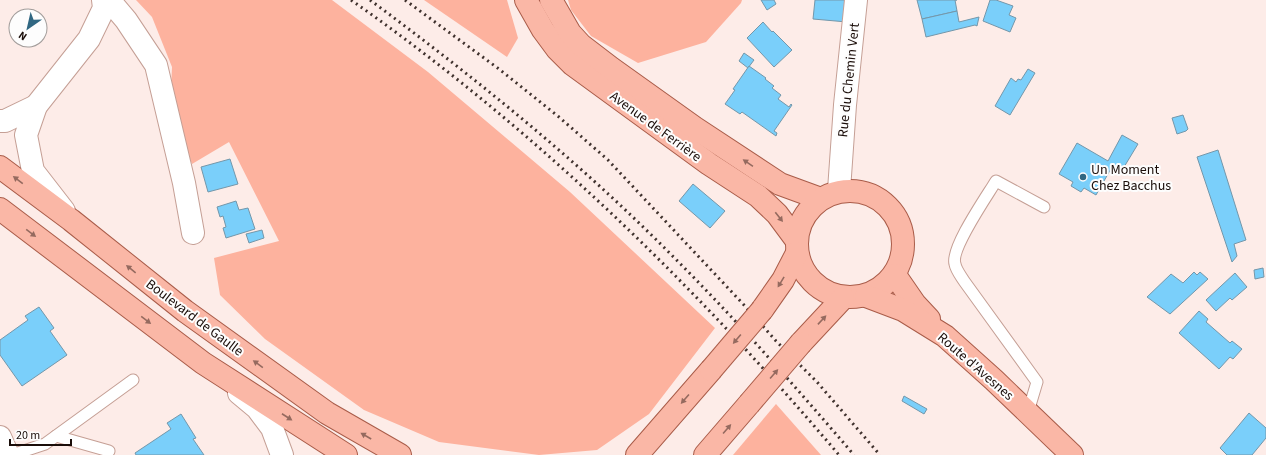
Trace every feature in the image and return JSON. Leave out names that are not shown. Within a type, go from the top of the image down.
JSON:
[{"type":"main road","name":"Avenue de Ferrière","points":[[526,0],[543,30],[557,49],[572,64],[709,164],[758,196],[777,214],[797,247]]},
{"type":"main road","name":"Avenue de Ferrière","points":[[551,15],[581,45],[611,68],[695,128],[780,184],[830,194]]},
{"type":"main road","name":"Boulevard de Gaulle","points":[[0,167],[71,220],[185,311],[314,404],[400,455]]},
{"type":"main road","points":[[637,455],[762,310],[783,280],[797,247],[800,225],[809,210],[830,194],[864,192],[880,200],[892,211],[901,226],[904,243],[902,260],[895,275],[885,286],[866,296],[843,298],[827,293],[813,283],[802,269],[797,247]]},
{"type":"main road","points":[[0,209],[203,363],[346,455]]},
{"type":"main road","points":[[895,275],[915,304],[945,336]]},
{"type":"main road","name":"Route d'Avesnes","points":[[866,296],[903,310],[945,336],[994,380],[1072,455]]},
{"type":"main road","points":[[705,455],[801,343],[843,298]]},
{"type":"street","points":[[71,220],[33,171],[26,135],[36,106],[89,38],[104,8],[103,0]]},
{"type":"street","points":[[109,0],[126,20],[156,65],[184,183],[193,232]]},
{"type":"street","name":"Rue du Chemin Vert","points":[[830,194],[840,159],[844,105],[856,0]]},
{"type":"street","points":[[2,126],[36,106]]},
{"type":"street","points":[[203,363],[257,408],[272,428],[282,455]]},
{"type":"street","points":[[0,437],[8,455]]},
{"type":"lane","points":[[539,0],[551,15],[565,42],[580,57],[682,131],[758,196]]},
{"type":"lane","points":[[1028,412],[1038,382],[964,281],[954,264],[955,253],[963,236],[996,181],[1044,207]]},
{"type":"lane","points":[[12,455],[45,444],[133,380]]},
{"type":"lane","points":[[56,436],[109,451]]},
{"type":"shaded area","points":[[136,0],[332,0],[428,72],[570,192],[715,328],[649,414],[597,450],[539,455],[439,442],[364,410],[265,339],[220,295],[214,258],[279,241],[229,142],[192,164],[170,112],[172,67],[152,17]]},
{"type":"shaded area","points":[[424,0],[507,0],[518,38],[507,57]]},
{"type":"shaded area","points":[[568,0],[742,0],[706,42],[638,63],[591,36],[571,10]]},
{"type":"shaded area","points":[[776,404],[821,455],[733,455]]},
{"type":"building","points":[[761,0],[774,0],[776,4],[767,10]]},
{"type":"building","points":[[815,0],[849,0],[847,22],[813,19]]},
{"type":"building","points":[[917,0],[955,0],[957,11],[922,19]]},
{"type":"building","points":[[990,0],[996,0],[1013,6],[1009,15],[1016,18],[1010,32],[983,21]]},
{"type":"building","points":[[957,11],[959,22],[979,17],[977,26],[975,25],[926,37],[922,19]]},
{"type":"building","points":[[763,22],[792,50],[774,67],[747,38]]},
{"type":"building","points":[[744,53],[754,60],[748,68],[739,61]]},
{"type":"building","points":[[749,66],[766,78],[765,79],[774,86],[772,88],[781,95],[778,99],[789,107],[791,104],[792,105],[774,131],[777,133],[776,136],[742,112],[740,114],[725,104],[735,90],[733,89]]},
{"type":"building","points":[[1028,69],[1035,73],[1010,115],[995,106],[1011,78],[1016,82],[1018,79],[1021,80]]},
{"type":"building","points":[[1183,115],[1188,129],[1177,134],[1172,118]]},
{"type":"building","points":[[1122,135],[1138,144],[1121,172],[1112,167],[1096,195],[1084,188],[1081,192],[1071,186],[1073,182],[1059,174],[1077,143],[1108,161]]},
{"type":"building","points":[[1218,150],[1246,240],[1234,244],[1237,256],[1232,262],[1197,157]]},
{"type":"building","points":[[230,159],[238,184],[208,192],[201,167]]},
{"type":"building","points":[[693,184],[725,211],[710,228],[679,201]]},
{"type":"building","points":[[236,201],[239,210],[248,208],[255,229],[226,238],[223,228],[226,227],[223,216],[220,217],[217,207]]},
{"type":"building","points":[[262,230],[264,238],[249,243],[246,234]]},
{"type":"building","points":[[1263,268],[1264,277],[1255,279],[1254,270]]},
{"type":"building","points":[[1194,272],[1197,275],[1200,272],[1208,279],[1170,314],[1147,297],[1171,274],[1183,283]]},
{"type":"building","points":[[1235,273],[1247,287],[1232,300],[1230,298],[1216,311],[1206,300]]},
{"type":"building","points":[[39,307],[54,328],[50,331],[67,355],[22,386],[0,355],[0,340],[28,320],[25,316]]},
{"type":"building","points":[[1199,311],[1208,319],[1206,322],[1230,343],[1232,341],[1242,349],[1233,359],[1230,357],[1219,369],[1179,333]]},
{"type":"building","points":[[904,396],[927,409],[924,414],[902,401]]},
{"type":"building","points":[[1249,413],[1266,428],[1266,438],[1252,455],[1227,455],[1220,448]]},
{"type":"building","points":[[181,414],[196,438],[193,439],[204,455],[136,455],[135,453],[171,429],[167,423]]},
{"type":"railway","points":[[351,0],[419,49],[484,101],[548,155],[610,212],[670,270],[728,330],[839,455]]},
{"type":"railway","points":[[370,0],[428,43],[512,111],[567,157],[629,213],[696,279],[760,348],[854,455]]},
{"type":"railway","points":[[405,0],[499,69],[559,117],[608,160],[776,341],[817,382],[880,455]]},
{"type":"place","name":"Un Moment Chez Bacchus","points":[[1083,177]]}]
